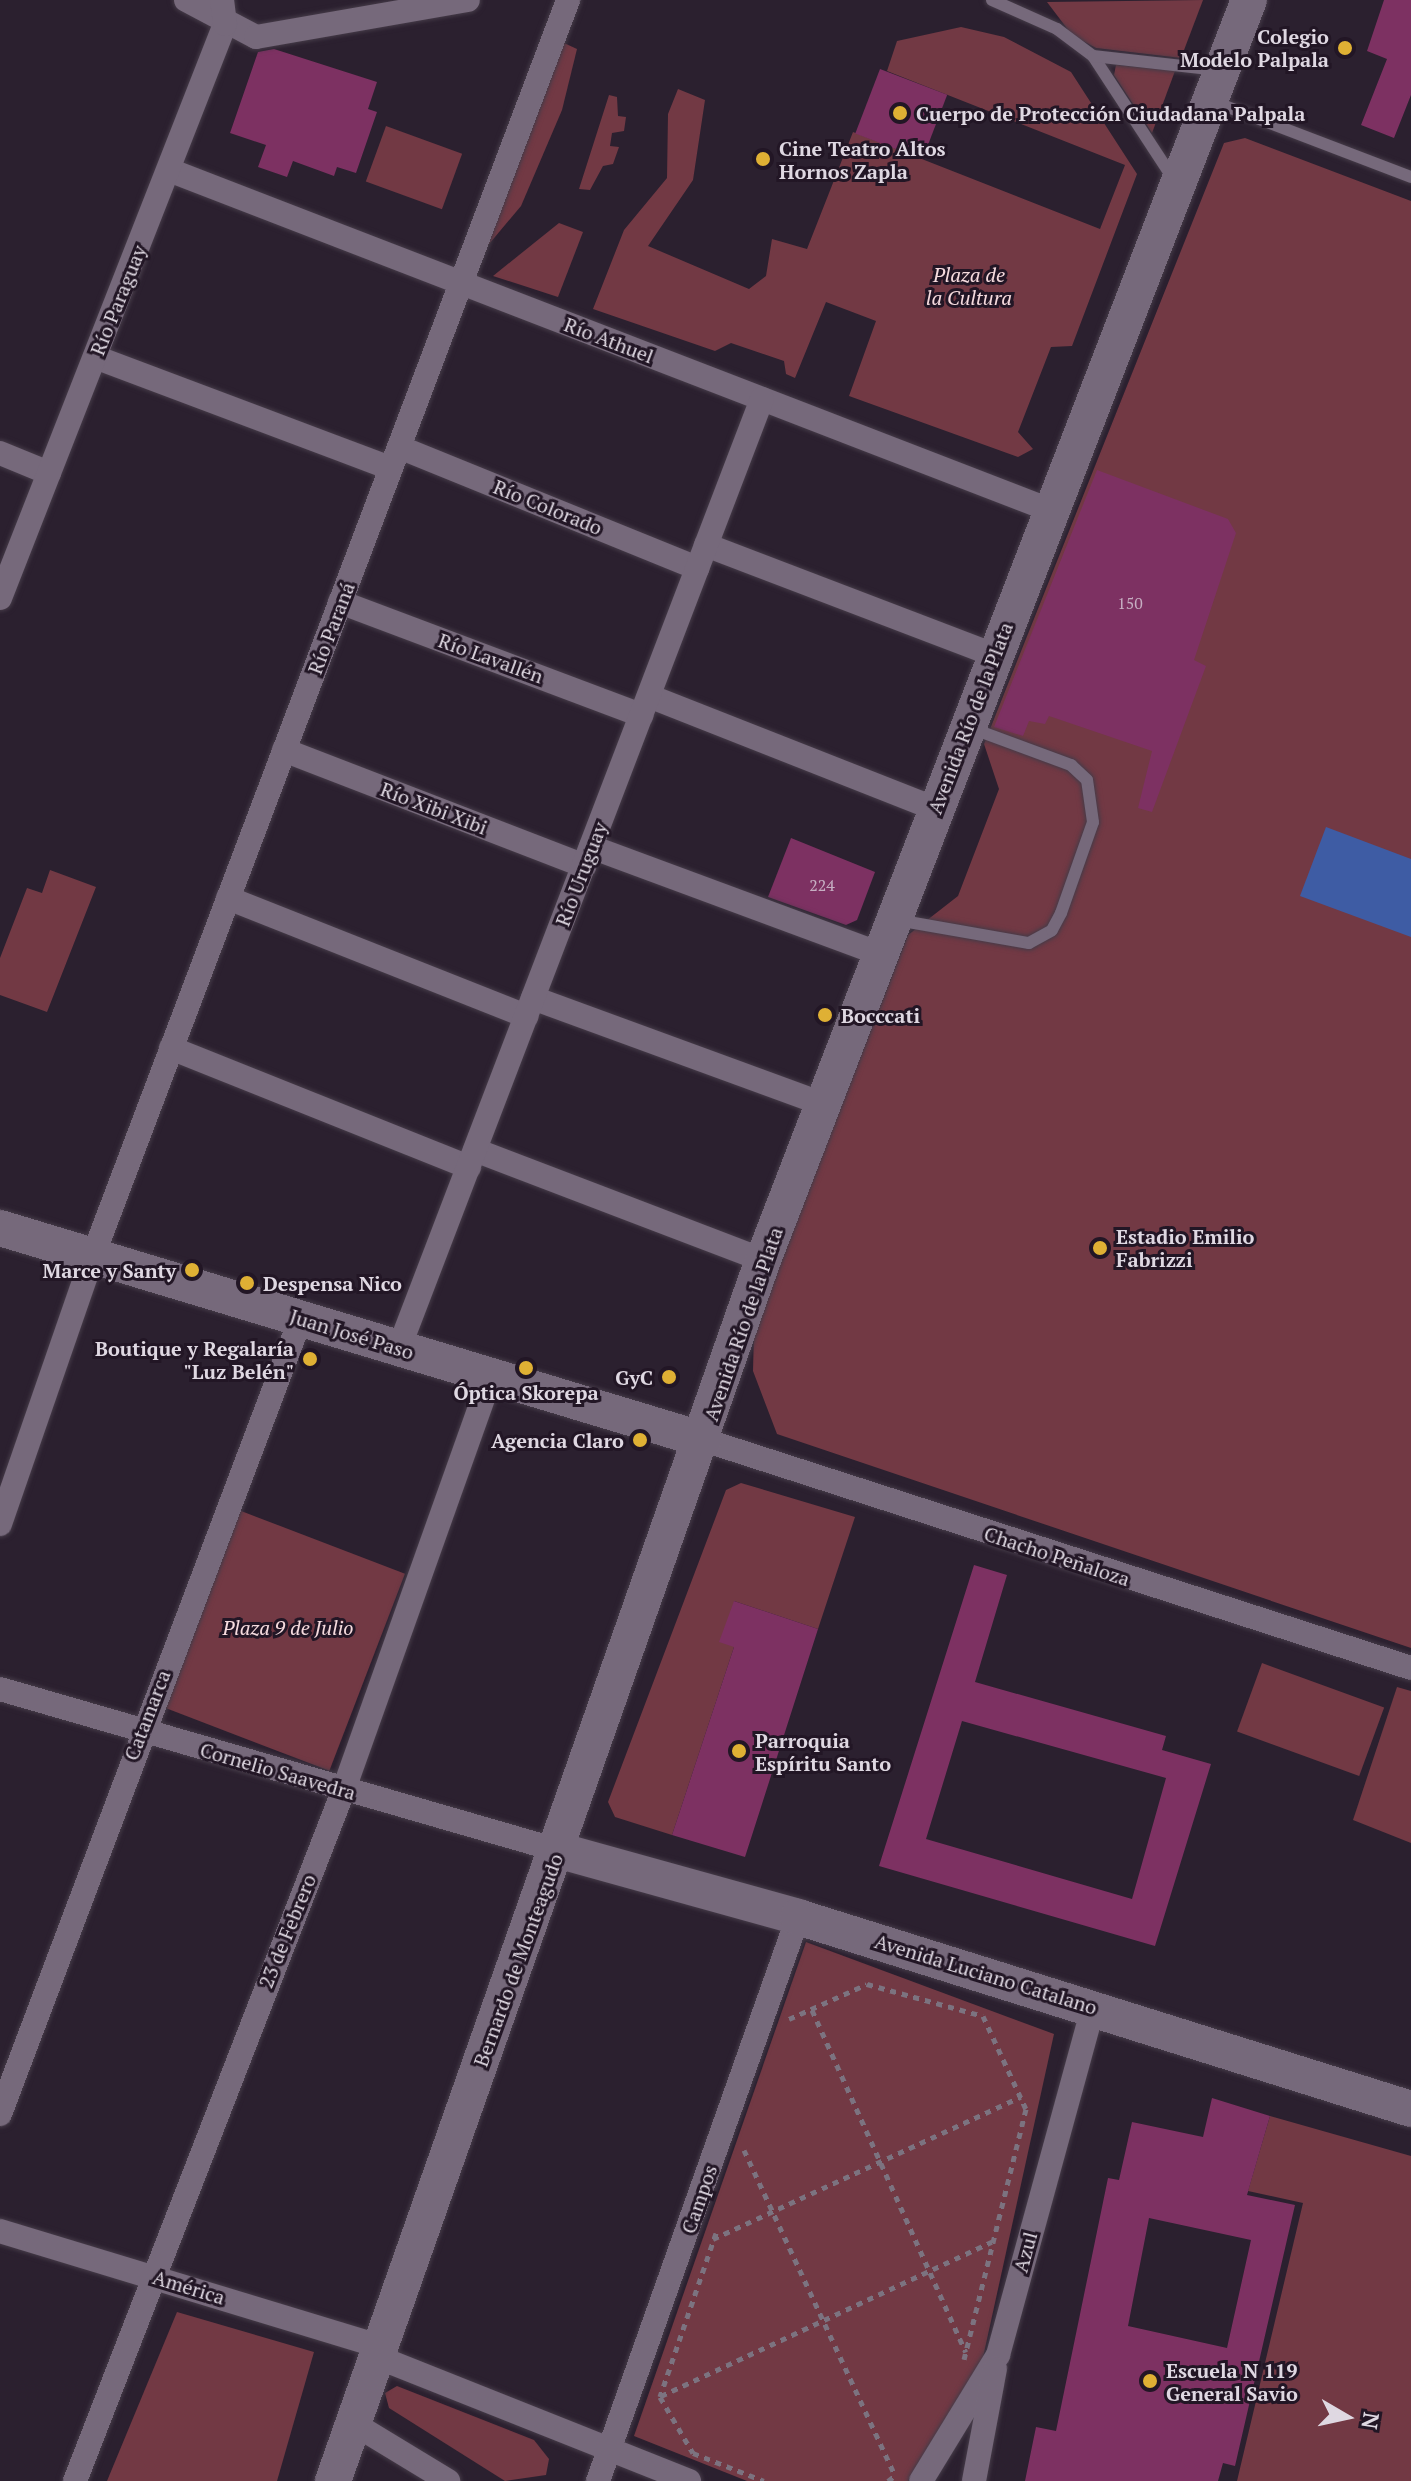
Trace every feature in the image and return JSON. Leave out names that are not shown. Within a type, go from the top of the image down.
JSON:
[{"type":"main road","name":"Avenida Río de la Plata","points":[[704,1440],[763,1260],[1249,0]]},
{"type":"main road","name":"Juan José Paso","points":[[0,1228],[704,1440]]},
{"type":"main road","name":"Bernardo de Monteagudo","points":[[333,2481],[356,2425],[376,2351],[704,1440]]},
{"type":"main road","name":"Avenida Luciano Catalano","points":[[557,1850],[798,1917],[1411,2109]]},
{"type":"street","points":[[186,0],[224,12],[256,37],[282,36],[468,0]]},
{"type":"street","name":"Río Paraná","points":[[0,1524],[93,1256],[568,0]]},
{"type":"street","name":"Río Paraguay","points":[[0,598],[169,170],[224,12]]},
{"type":"street","name":"Río Athuel","points":[[169,170],[1050,510]]},
{"type":"street","name":"Río Colorado","points":[[95,357],[395,457],[697,568]]},
{"type":"street","name":"Río Uruguay","points":[[399,1348],[762,399]]},
{"type":"street","points":[[0,453],[49,473]]},
{"type":"street","points":[[706,545],[994,655]]},
{"type":"street","name":"Río Lavallén","points":[[340,602],[645,705],[936,809]]},
{"type":"street","name":"Río Xibi Xibi","points":[[284,750],[587,857],[880,954]]},
{"type":"street","points":[[228,898],[530,1007],[823,1104]]},
{"type":"street","points":[[171,1048],[763,1260]]},
{"type":"street","name":"Catamarca","points":[[0,2114],[140,1732],[301,1318]]},
{"type":"street","name":"23 de Febrero","points":[[75,2481],[150,2275],[344,1789],[491,1377]]},
{"type":"street","name":"Chacho Peñaloza","points":[[704,1440],[1411,1668]]},
{"type":"street","name":"Cornelio Saavedra","points":[[0,1689],[140,1732],[557,1850]]},
{"type":"street","name":"Campos","points":[[598,2481],[798,1917]]},
{"type":"street","name":"Azul","points":[[921,2481],[998,2355],[1093,2007]]},
{"type":"street","name":"América","points":[[0,2231],[150,2275],[376,2351],[610,2451],[689,2481]]},
{"type":"street","points":[[974,2481],[998,2355]]},
{"type":"street","points":[[356,2425],[448,2481]]},
{"type":"lane","points":[[992,0],[1023,6],[1093,56],[1177,186]]},
{"type":"lane","points":[[1093,56],[1215,85],[1411,177]]},
{"type":"lane","points":[[893,919],[1029,943],[1052,930],[1061,913],[1093,822],[1087,780],[1071,765],[967,726]]},
{"type":"path","points":[[784,2033],[789,2019],[867,1984],[983,2016],[1026,2109],[962,2370]]},
{"type":"path","points":[[812,2010],[966,2352]]},
{"type":"path","points":[[713,2239],[1021,2097]]},
{"type":"path","points":[[739,2165],[749,2136]]},
{"type":"path","points":[[744,2150],[896,2476]]},
{"type":"path","points":[[718,2224],[660,2397],[693,2453],[764,2481]]},
{"type":"path","points":[[660,2397],[993,2241]]},
{"type":"path","points":[[888,2481],[896,2476],[904,2463]]},
{"type":"green space","points":[[1203,0],[1181,58],[1096,48],[1072,35],[1047,2]]},
{"type":"green space","name":"Plaza de la Cultura","points":[[961,27],[1004,37],[1071,72],[1137,174],[1072,346],[1051,347],[1018,432],[1033,449],[1018,457],[849,396],[876,321],[826,302],[795,378],[786,374],[784,361],[731,343],[715,351],[593,309],[624,230],[667,178],[668,114],[678,89],[705,100],[693,180],[648,246],[749,289],[766,276],[772,239],[807,249],[853,132],[1100,229],[1125,165],[887,71],[897,41]]},
{"type":"green space","points":[[564,43],[577,49],[562,110],[521,206],[479,256]]},
{"type":"green space","points":[[1116,65],[1175,71],[1152,133],[1114,75]]},
{"type":"green space","points":[[609,95],[617,97],[618,116],[626,117],[624,131],[612,133],[610,146],[619,147],[613,164],[603,166],[590,190],[579,189]]},
{"type":"green space","points":[[386,126],[462,154],[442,209],[366,181]]},
{"type":"green space","points":[[1245,138],[1411,201],[1411,1648],[777,1434],[753,1371],[754,1330],[908,935],[958,896],[999,789],[984,744],[1224,143]]},
{"type":"green space","points":[[559,223],[583,232],[558,297],[493,276]]},
{"type":"green space","points":[[50,870],[96,887],[47,1012],[0,995],[0,958],[27,888],[42,893]]},
{"type":"green space","points":[[741,1483],[855,1517],[818,1629],[734,1601],[734,1647],[672,1835],[615,1817],[608,1802],[726,1490]]},
{"type":"green space","name":"Plaza 9 de Julio","points":[[236,1509],[405,1574],[329,1771],[160,1706]]},
{"type":"green space","points":[[1262,1663],[1384,1707],[1359,1776],[1237,1732]]},
{"type":"green space","points":[[1397,1687],[1411,1691],[1411,1843],[1353,1820]]},
{"type":"green space","points":[[806,1942],[1054,2034],[982,2362],[908,2481],[747,2481],[634,2436]]},
{"type":"green space","points":[[1270,2116],[1411,2156],[1411,2481],[1237,2481],[1303,2203],[1248,2191]]},
{"type":"green space","points":[[177,2312],[314,2352],[277,2481],[107,2481]]},
{"type":"green space","points":[[397,2386],[534,2440],[549,2459],[546,2475],[505,2481],[389,2408],[385,2393]]},
{"type":"water","points":[[1326,827],[1411,859],[1411,937],[1300,896]]},
{"type":"building","points":[[1384,0],[1411,0],[1411,95],[1394,138],[1361,125],[1387,59],[1367,51]]},
{"type":"building","points":[[274,49],[377,82],[368,109],[377,112],[356,173],[337,167],[334,176],[293,161],[287,177],[258,167],[266,145],[230,133],[258,52]]},
{"type":"building","name":"Cuerpo de Protección Ciudadana Palpala","points":[[880,69],[947,95],[922,159],[855,133]]},
{"type":"building","points":[[1097,470],[1228,519],[1236,533],[1194,660],[1206,666],[1152,812],[1138,808],[1152,751],[1049,716],[1045,724],[1029,721],[1023,736],[994,727]]},
{"type":"building","points":[[791,838],[875,872],[857,920],[846,925],[768,897]]},
{"type":"building","points":[[974,1565],[1007,1575],[975,1682],[1166,1736],[1162,1750],[1211,1764],[1155,1946],[879,1866]],"holes":[[[962,1721],[1166,1778],[1132,1899],[926,1839]]]},
{"type":"building","name":"Parroquia Espíritu Santo","points":[[734,1601],[818,1629],[745,1857],[672,1835],[734,1647],[719,1642]]},
{"type":"building","points":[[1212,2098],[1270,2116],[1247,2195],[1295,2205],[1235,2466],[1223,2463],[1218,2481],[1025,2481],[1036,2427],[1056,2431],[1108,2178],[1119,2180],[1132,2122],[1203,2137]],"holes":[[[1149,2218],[1251,2240],[1227,2348],[1128,2326]]]},
{"type":"place","name":"Colegio Modelo Palpala","points":[[1345,48]]},
{"type":"place","name":"Cuerpo de Protección Ciudadana Palpala","points":[[900,113]]},
{"type":"place","name":"Cine Teatro Altos Hornos Zapla","points":[[763,159]]},
{"type":"place","name":"Bocccati","points":[[825,1015]]},
{"type":"place","name":"Estadio Emilio Fabrizzi","points":[[1100,1248]]},
{"type":"place","name":"Marce y Santy","points":[[192,1270]]},
{"type":"place","name":"Despensa Nico","points":[[247,1283]]},
{"type":"place","name":"Boutique y Regalaría \"Luz Belén\"","points":[[310,1359]]},
{"type":"place","name":"Óptica Skorepa","points":[[526,1368]]},
{"type":"place","name":"GyC","points":[[669,1377]]},
{"type":"place","name":"Agencia Claro","points":[[640,1440]]},
{"type":"place","name":"Parroquia Espíritu Santo","points":[[739,1751]]},
{"type":"place","name":"Escuela N 119 General Savio","points":[[1150,2381]]}]
